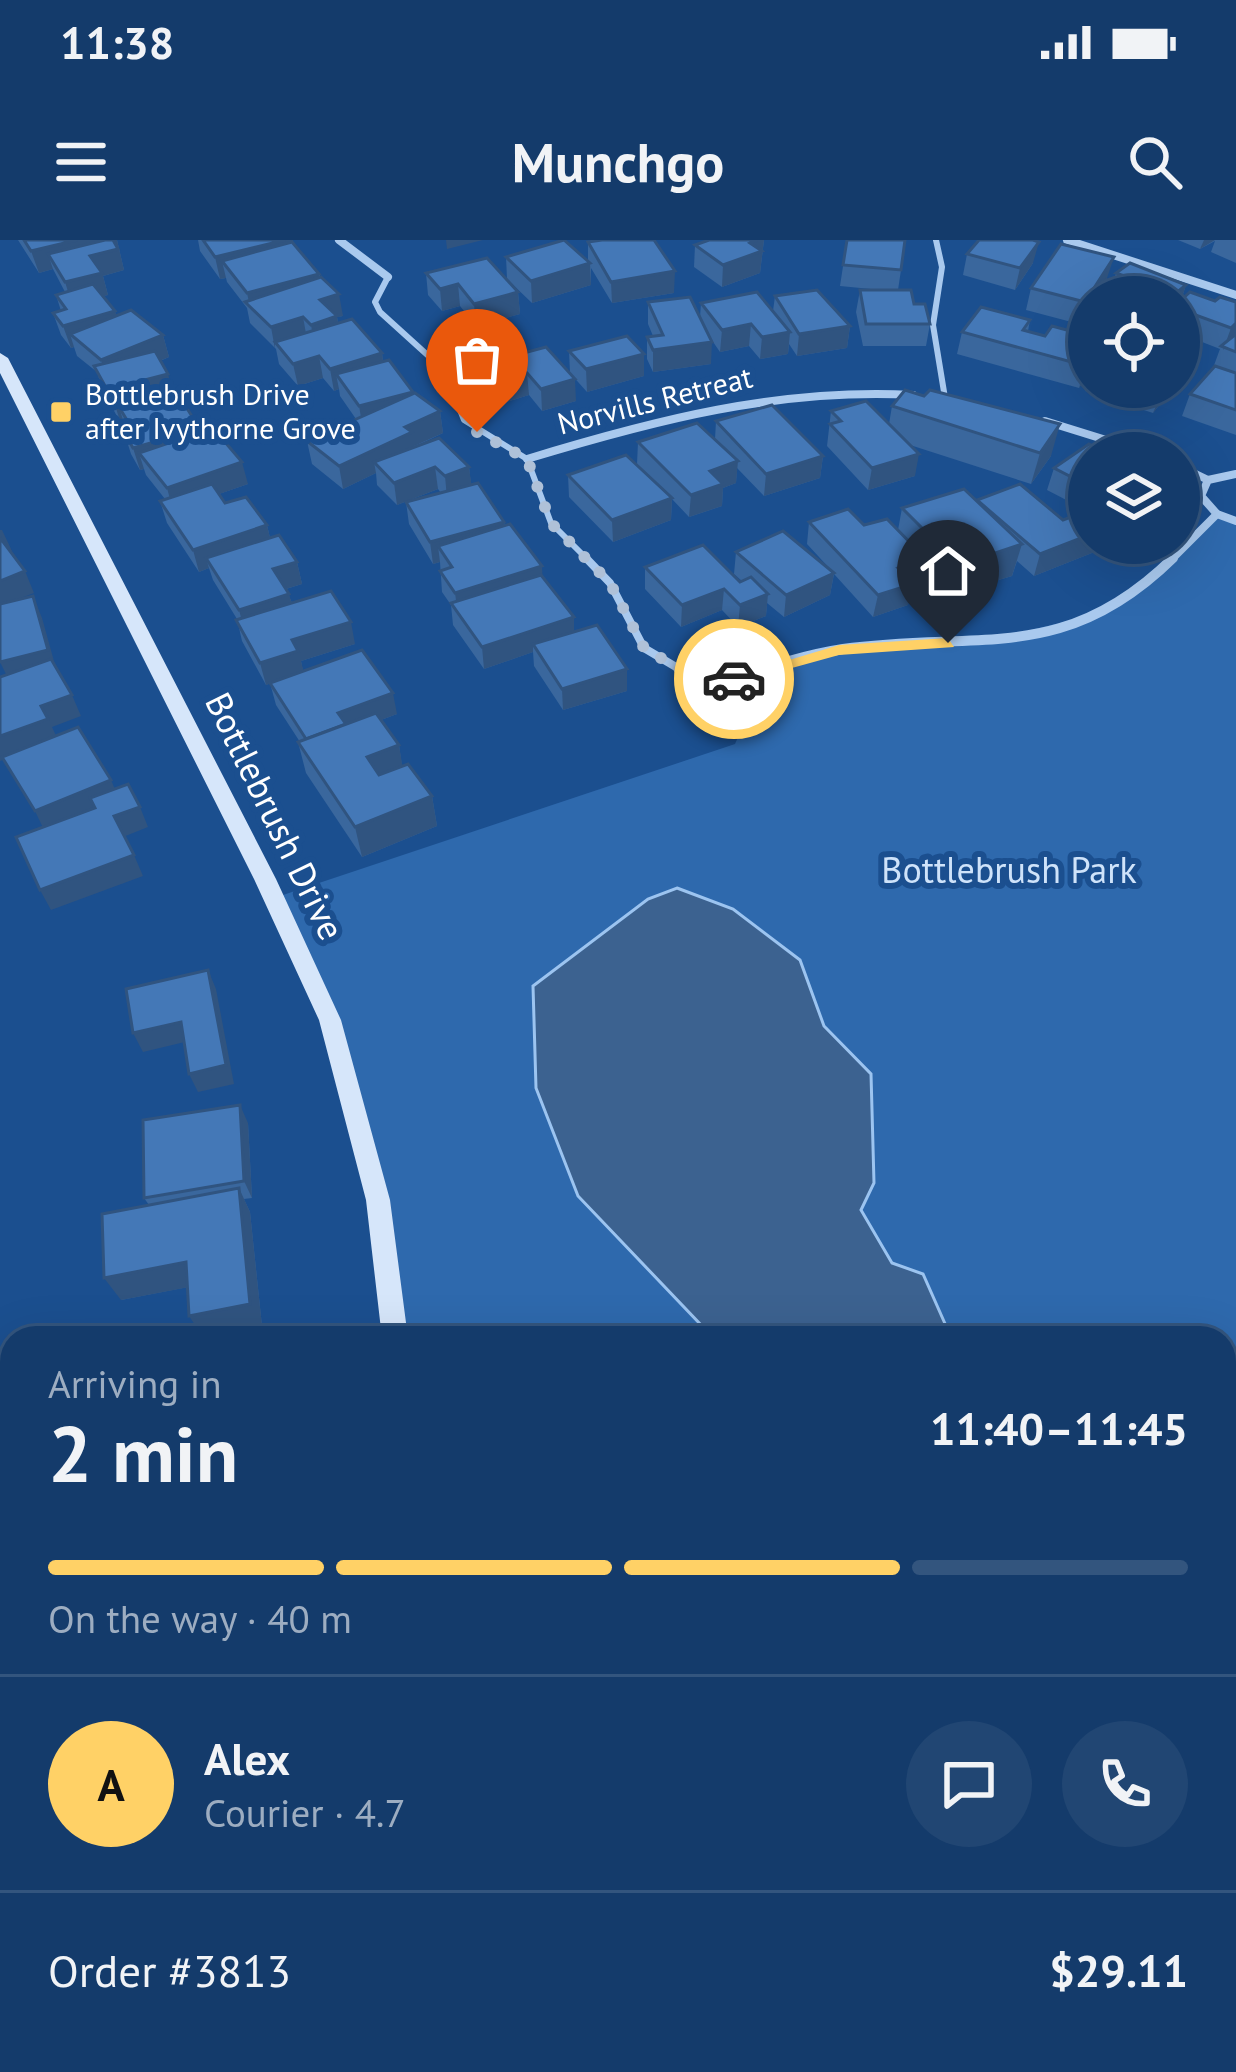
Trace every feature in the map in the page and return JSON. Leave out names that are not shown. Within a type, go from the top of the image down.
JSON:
[{"type":"street","points":[[339,240],[388,277]]},
{"type":"street","points":[[1066,240],[1236,295]]},
{"type":"street","name":"Bottlebrush Drive","points":[[0,358],[265,879],[329,1020],[378,1200],[394,1326]]},
{"type":"street","name":"Norvills Retreat","points":[[527,459],[663,418],[780,396],[857,392],[966,402]]},
{"type":"street","points":[[1027,416],[1079,432]]},
{"type":"street","points":[[1200,476],[1208,480],[1236,474]]},
{"type":"street","points":[[1208,480],[1201,496],[1217,514],[1236,521]]},
{"type":"street","points":[[708,686],[839,650],[985,641],[1060,629],[1105,612],[1144,584],[1217,514]]},
{"type":"lane","points":[[936,240],[942,267],[933,325],[946,398]]},
{"type":"lane","points":[[388,277],[375,302],[380,313],[444,370],[464,420],[527,459],[551,523],[610,583],[644,648],[708,686]]},
{"type":"green space","name":"Bottlebrush Park","points":[[1217,514],[1236,521],[1236,1326],[942,1326],[892,1263],[861,1210],[874,1183],[871,1074],[824,1026],[800,960],[648,899],[606,932],[578,1196],[702,1326],[393,1326],[363,1130],[274,898],[735,744],[767,669],[839,650],[985,641],[1105,612],[1160,564],[1200,564],[1200,529]]},
{"type":"shaded area","points":[[677,888],[733,909],[800,960],[824,1026],[871,1074],[874,1183],[861,1210],[892,1263],[923,1274],[946,1326],[702,1326],[578,1196],[536,1088],[533,986],[648,899]]},
{"type":"building","points":[[24,240],[77,240],[31,251]]},
{"type":"building","points":[[113,240],[118,249],[90,256],[102,273],[65,282],[48,254]]},
{"type":"building","points":[[203,240],[285,240],[215,257]]},
{"type":"building","points":[[564,240],[590,263],[531,281],[506,257]]},
{"type":"building","points":[[654,240],[675,271],[611,282],[588,242]]},
{"type":"building","points":[[709,240],[757,240],[750,243],[762,251],[723,265],[695,245]]},
{"type":"building","points":[[847,240],[905,240],[901,270],[843,265]]},
{"type":"building","points":[[979,240],[1039,242],[1020,268],[967,254]]},
{"type":"building","points":[[292,242],[319,274],[247,293],[222,261]]},
{"type":"building","points":[[1061,244],[1114,257],[1102,276],[1068,276],[1068,298],[1031,288]]},
{"type":"building","points":[[487,258],[518,292],[474,304],[458,284],[440,289],[426,273]]},
{"type":"building","points":[[1130,263],[1163,276],[1124,276],[1116,273]]},
{"type":"building","points":[[321,277],[339,294],[320,300],[337,316],[311,325],[303,317],[271,327],[245,302]]},
{"type":"building","points":[[93,284],[115,311],[63,326],[53,313],[66,309],[56,295]]},
{"type":"building","points":[[817,290],[850,326],[799,334],[775,296]]},
{"type":"building","points":[[860,290],[911,290],[914,304],[925,304],[930,324],[866,324]]},
{"type":"building","points":[[757,292],[790,332],[762,337],[751,324],[722,330],[701,303]]},
{"type":"building","points":[[1200,296],[1236,302],[1236,323],[1231,328],[1200,317]]},
{"type":"building","points":[[690,297],[712,342],[653,350],[647,337],[663,335],[648,302]]},
{"type":"building","points":[[981,307],[1030,320],[1023,330],[1045,336],[1052,326],[1068,330],[1068,361],[962,332]]},
{"type":"building","points":[[131,310],[163,335],[101,360],[70,334]]},
{"type":"building","points":[[352,319],[382,353],[330,369],[319,356],[293,364],[275,342]]},
{"type":"building","points":[[1236,334],[1236,352],[1221,346]]},
{"type":"building","points":[[627,336],[644,354],[586,369],[569,351]]},
{"type":"building","points":[[546,347],[575,379],[541,389],[527,373],[491,383],[476,366]]},
{"type":"building","points":[[155,351],[168,374],[133,383],[140,395],[114,402],[94,366]]},
{"type":"building","points":[[389,360],[413,392],[359,406],[336,374]]},
{"type":"building","points":[[1215,366],[1236,373],[1236,410],[1200,397],[1200,383]]},
{"type":"building","points":[[905,390],[924,396],[930,390],[1060,424],[1040,453],[892,406]]},
{"type":"building","points":[[176,391],[200,429],[133,448],[124,432],[133,430],[119,407]]},
{"type":"building","points":[[415,393],[440,411],[405,427],[412,432],[339,466],[307,441]]},
{"type":"building","points":[[866,401],[919,454],[872,468],[830,424],[841,421],[831,411]]},
{"type":"building","points":[[772,405],[823,456],[766,474],[716,421]]},
{"type":"building","points":[[697,423],[738,461],[710,471],[723,484],[691,495],[638,442]]},
{"type":"building","points":[[213,428],[242,462],[167,488],[139,453]]},
{"type":"building","points":[[439,438],[469,467],[445,476],[435,467],[394,483],[374,462]]},
{"type":"building","points":[[626,455],[672,498],[612,520],[568,475]]},
{"type":"building","points":[[1068,458],[1068,475],[1054,468]]},
{"type":"building","points":[[478,483],[504,522],[430,542],[406,502]]},
{"type":"building","points":[[212,484],[225,503],[246,497],[267,525],[193,550],[160,501]]},
{"type":"building","points":[[1020,484],[1063,520],[1068,518],[1068,543],[1040,554],[977,500]]},
{"type":"building","points":[[964,489],[1022,544],[986,556],[997,566],[969,575],[902,508]]},
{"type":"building","points":[[848,509],[864,525],[887,519],[926,559],[898,568],[913,584],[878,595],[809,522]]},
{"type":"building","points":[[510,524],[542,566],[455,593],[440,571],[452,567],[438,546]]},
{"type":"building","points":[[783,531],[834,573],[786,595],[736,552]]},
{"type":"building","points":[[279,535],[297,562],[273,569],[289,594],[239,610],[206,558]]},
{"type":"building","points":[[0,540],[25,571],[0,581]]},
{"type":"building","points":[[703,545],[740,582],[751,577],[768,594],[740,605],[724,589],[682,605],[645,567]]},
{"type":"building","points":[[541,575],[574,617],[482,647],[451,603]]},
{"type":"building","points":[[331,591],[351,622],[292,640],[298,651],[260,663],[236,620]]},
{"type":"building","points":[[33,596],[48,650],[0,662],[0,604]]},
{"type":"building","points":[[597,625],[627,669],[562,689],[533,644]]},
{"type":"building","points":[[362,650],[393,693],[338,713],[346,724],[306,739],[270,683]]},
{"type":"building","points":[[51,659],[72,695],[41,706],[48,719],[0,736],[0,677]]},
{"type":"building","points":[[376,713],[399,745],[367,757],[379,775],[408,764],[432,796],[355,827],[298,742]]},
{"type":"building","points":[[78,727],[111,780],[35,811],[2,757]]},
{"type":"building","points":[[128,784],[140,807],[114,816],[134,855],[40,890],[16,837],[95,808],[90,798]]},
{"type":"building","points":[[208,970],[226,1065],[189,1074],[181,1022],[133,1033],[126,989]]},
{"type":"building","points":[[240,1105],[244,1181],[144,1198],[143,1120]]},
{"type":"building","points":[[239,1188],[250,1304],[189,1316],[186,1262],[104,1278],[102,1214]]},
{"type":"way so far","points":[[477,432],[527,459],[551,523],[610,583],[644,648],[708,686],[734,679]]},
{"type":"place","name":"Bottlebrush Drive after Ivythorne Grove","points":[[61,412]]},
{"type":"route","points":[[734,679],[839,650],[948,643]]}]
